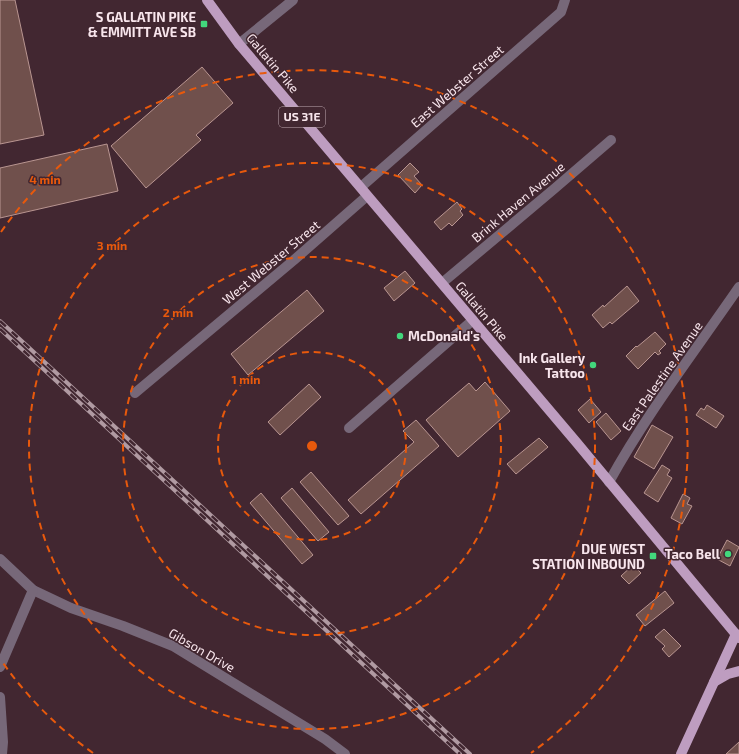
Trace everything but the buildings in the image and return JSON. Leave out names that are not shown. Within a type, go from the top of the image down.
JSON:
[{"type":"main road","name":"Gallatin Pike","points":[[207,0],[239,44],[738,633]]},
{"type":"main road","points":[[681,754],[738,633]]},
{"type":"main road","points":[[714,682],[728,674],[739,671]]},
{"type":"street","points":[[239,44],[293,0]]},
{"type":"street","name":"East Webster Street","points":[[361,187],[561,12],[565,0]]},
{"type":"street","name":"Brink Haven Avenue","points":[[442,283],[611,140]]},
{"type":"street","name":"West Webster Street","points":[[135,393],[294,260],[367,196]]},
{"type":"street","name":"East Palestine Avenue","points":[[610,482],[628,447],[644,422],[739,287]]},
{"type":"street","points":[[349,428],[473,320]]},
{"type":"street","name":"Gibson Drive","points":[[0,559],[33,590],[73,609],[123,626],[173,646],[325,739],[345,754]]},
{"type":"street","points":[[0,667],[33,590]]},
{"type":"street","points":[[0,697],[3,742],[2,754]]},
{"type":"railway","points":[[0,321],[470,754]]},
{"type":"railway","points":[[0,329],[460,754]]},
{"type":"place","name":"S GALLATIN PIKE & EMMITT AVE SB","points":[[204,24]]},
{"type":"place","name":"McDonald's","points":[[400,336]]},
{"type":"place","name":"Ink Gallery Tattoo","points":[[593,365]]},
{"type":"place","name":"Taco Bell","points":[[728,554]]},
{"type":"place","name":"DUE WEST STATION INBOUND","points":[[653,556]]}]
